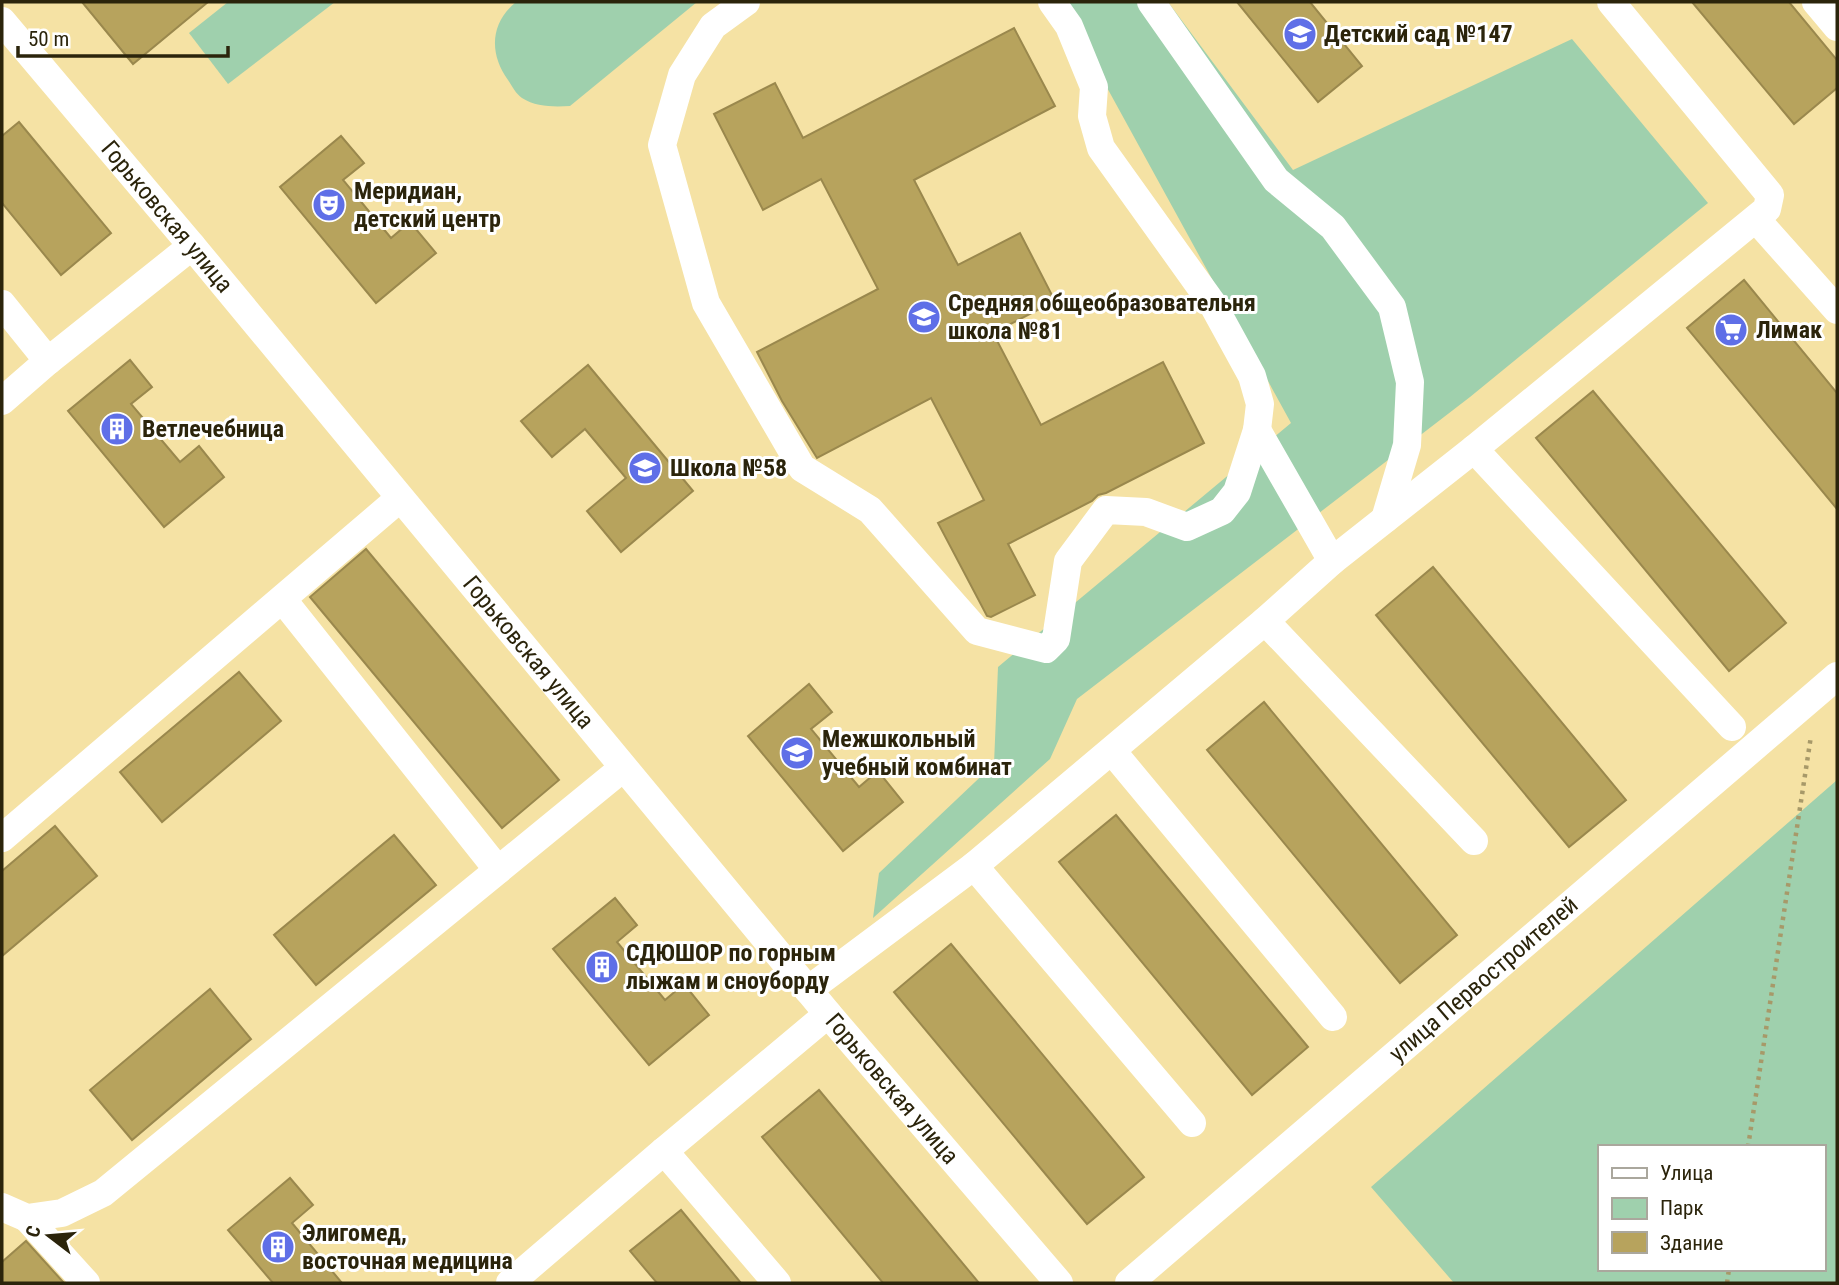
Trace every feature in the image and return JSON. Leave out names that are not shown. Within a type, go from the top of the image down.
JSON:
[{"type":"street","points":[[746,2],[713,26],[682,75],[662,145],[706,303],[802,468],[870,510],[977,631],[1046,649],[1056,639],[1068,561],[1105,510],[1146,512],[1187,527],[1222,511],[1237,492],[1257,430],[1261,404],[1252,376],[1212,303],[1101,148],[1092,116],[1094,87],[1069,26],[1052,2]]},
{"type":"street","points":[[1151,2],[1276,180],[1333,227],[1392,307],[1410,382],[1407,446],[1385,519]]},
{"type":"street","points":[[808,990],[974,866],[1265,621],[1332,561],[1474,449],[1767,209],[1770,195],[1611,2]]},
{"type":"street","points":[[1816,2],[1837,27]]},
{"type":"street","name":"Горьковская улица","points":[[2,21],[192,246],[828,1014],[1059,1283]]},
{"type":"street","points":[[1756,219],[1837,310]]},
{"type":"street","points":[[2,401],[192,246]]},
{"type":"street","points":[[2,304],[48,361]]},
{"type":"street","points":[[1257,430],[1332,561]]},
{"type":"street","points":[[1474,449],[1732,727]]},
{"type":"street","points":[[2,838],[400,498]]},
{"type":"street","points":[[283,600],[498,870]]},
{"type":"street","points":[[1265,621],[1474,841]]},
{"type":"street","name":"улица Первостроителей","points":[[1129,1283],[1828,683]]},
{"type":"street","points":[[1112,751],[1333,1017]]},
{"type":"street","points":[[27,1218],[62,1213],[103,1193],[623,768]]},
{"type":"street","points":[[974,866],[1192,1123]]},
{"type":"street","points":[[510,1283],[828,1014]]},
{"type":"street","points":[[664,1151],[777,1283]]},
{"type":"street","points":[[2,1207],[27,1218],[86,1283]]},
{"type":"path","points":[[1748,1145],[1828,683]]},
{"type":"green space","points":[[228,2],[335,2],[228,84],[189,33]]},
{"type":"green space","points":[[516,2],[697,2],[570,106],[558,106],[539,105],[522,98],[502,70],[495,49],[497,29],[507,10]]},
{"type":"green space","points":[[1060,2],[1168,2],[1293,170],[1572,39],[1708,203],[1470,397],[1077,699],[1050,759],[873,918],[879,873],[994,764],[998,667],[1291,423]]},
{"type":"green space","points":[[1837,780],[1837,1283],[1454,1283],[1371,1187]]},
{"type":"building","points":[[82,2],[208,2],[133,64]]},
{"type":"building","name":"Детский сад №147","points":[[1237,2],[1310,2],[1362,66],[1318,102]]},
{"type":"building","points":[[1692,2],[1789,2],[1837,60],[1837,88],[1794,124]]},
{"type":"building","name":"Средняя общеобразовательня школа №81","points":[[1014,28],[1055,106],[914,180],[958,265],[1020,233],[1055,301],[993,333],[1041,425],[1163,362],[1204,443],[1098,495],[1092,501],[1008,544],[1035,595],[991,617],[987,616],[938,523],[984,500],[931,398],[817,458],[782,401],[757,352],[878,289],[821,179],[763,210],[714,114],[775,83],[803,138]]},
{"type":"building","points":[[19,122],[111,233],[61,275],[2,203],[2,136]]},
{"type":"building","name":"Меридиан, детский центр","points":[[341,136],[364,163],[343,180],[391,238],[410,222],[436,253],[376,303],[280,187]]},
{"type":"building","points":[[1744,280],[1837,393],[1837,509],[1687,328]]},
{"type":"building","name":"Ветлечебница","points":[[130,360],[152,387],[131,404],[180,462],[199,446],[224,477],[164,527],[68,411]]},
{"type":"building","name":"Школа №58","points":[[588,365],[693,491],[621,552],[587,511],[626,478],[585,429],[552,457],[521,421]]},
{"type":"building","points":[[1593,391],[1786,623],[1729,671],[1536,438]]},
{"type":"building","points":[[366,549],[559,780],[502,828],[310,597]]},
{"type":"building","points":[[1433,567],[1626,800],[1569,847],[1376,615]]},
{"type":"building","points":[[239,672],[281,721],[162,822],[120,772]]},
{"type":"building","name":"Межшкольный учебный комбинат","points":[[809,684],[832,712],[811,729],[859,787],[878,771],[903,802],[843,851],[748,736]]},
{"type":"building","points":[[1264,702],[1457,935],[1400,983],[1207,750]]},
{"type":"building","points":[[1116,815],[1308,1047],[1252,1095],[1059,862]]},
{"type":"building","points":[[55,826],[97,876],[2,956],[2,871]]},
{"type":"building","points":[[394,835],[436,885],[316,985],[274,935]]},
{"type":"building","name":"СДЮШОР по горным лыжам и сноуборду","points":[[615,898],[637,925],[617,942],[665,1000],[684,984],[709,1015],[649,1065],[553,949]]},
{"type":"building","points":[[951,944],[1144,1177],[1087,1224],[894,992]]},
{"type":"building","points":[[210,989],[251,1039],[132,1140],[90,1090]]},
{"type":"building","points":[[819,1090],[979,1283],[883,1283],[762,1137]]},
{"type":"building","name":"Элигомед, восточная медицина","points":[[290,1178],[313,1205],[292,1223],[342,1283],[273,1283],[228,1230]]},
{"type":"building","points":[[681,1210],[741,1283],[657,1283],[630,1251]]},
{"type":"building","points":[[26,1241],[64,1283],[2,1283],[2,1262]]},
{"type":"place","name":"Детский сад №147","points":[[1300,34]]},
{"type":"place","name":"Меридиан, детский центр","points":[[329,205]]},
{"type":"place","name":"Средняя общеобразовательня школа №81","points":[[924,317]]},
{"type":"place","name":"Лимак","points":[[1731,330]]},
{"type":"place","name":"Ветлечебница","points":[[117,429]]},
{"type":"place","name":"Школа №58","points":[[645,468]]},
{"type":"place","name":"Межшкольный учебный комбинат","points":[[797,753]]},
{"type":"place","name":"СДЮШОР по горным лыжам и сноуборду","points":[[602,967]]},
{"type":"place","name":"Элигомед, восточная медицина","points":[[278,1247]]}]
